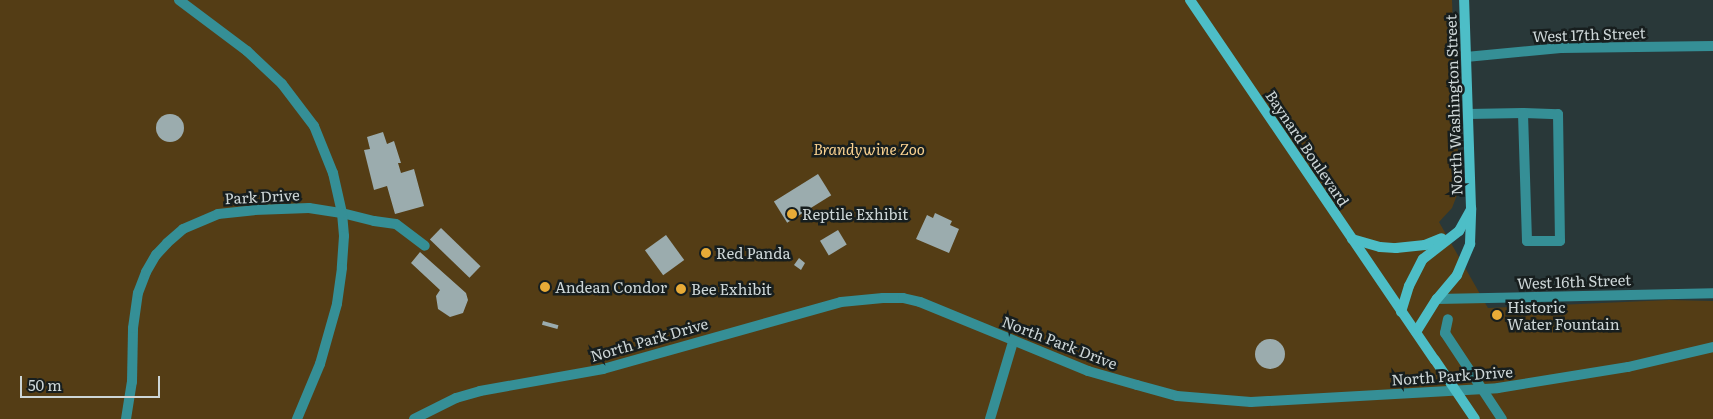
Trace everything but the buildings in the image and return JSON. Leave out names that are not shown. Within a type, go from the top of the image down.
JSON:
[{"type":"street","points":[[178,0],[247,50],[277,78],[300,106],[325,147],[333,172],[342,213],[342,268],[337,304],[320,364],[297,419]]},
{"type":"street","name":"Baynard Boulevard","points":[[1190,0],[1402,312]]},
{"type":"street","name":"North Washington Street","points":[[1416,332],[1437,299],[1457,275],[1470,244],[1471,208],[1464,0]]},
{"type":"street","name":"West 17th Street","points":[[1466,56],[1561,48],[1713,46]]},
{"type":"street","points":[[1468,114],[1523,114],[1558,114],[1560,241],[1527,241],[1523,114]]},
{"type":"street","name":"Park Drive","points":[[126,419],[132,382],[133,328],[138,292],[153,260],[167,243],[183,229],[218,214],[254,210],[309,208],[396,224],[424,246]]},
{"type":"street","name":"North Washington Street","points":[[1402,312],[1409,286],[1423,259],[1459,231],[1471,208]]},
{"type":"street","points":[[1352,239],[1380,247],[1411,247],[1425,245],[1459,231]]},
{"type":"street","name":"West 16th Street","points":[[1437,299],[1713,293]]},
{"type":"street","name":"North Park Drive","points":[[414,419],[456,398],[480,390],[603,369],[722,334],[848,301],[883,298],[903,298],[920,302],[1088,372],[1177,396],[1251,402],[1498,388],[1628,367],[1713,347]]},
{"type":"street","points":[[1402,312],[1475,419]]},
{"type":"street","points":[[1448,319],[1445,333],[1502,419]]},
{"type":"street","points":[[990,419],[1013,342]]},
{"type":"green space","name":"Brandywine Zoo","points":[[0,0],[1452,0],[1459,181],[1457,195],[1452,208],[1439,222],[1488,308],[1669,300],[1713,301],[1713,419],[0,419]]},
{"type":"place","name":"Reptile Exhibit","points":[[792,214]]},
{"type":"place","name":"Red Panda","points":[[706,253]]},
{"type":"place","name":"Andean Condor","points":[[545,287]]},
{"type":"place","name":"Bee Exhibit","points":[[681,289]]},
{"type":"place","name":"Historic Water Fountain","points":[[1497,315]]}]
